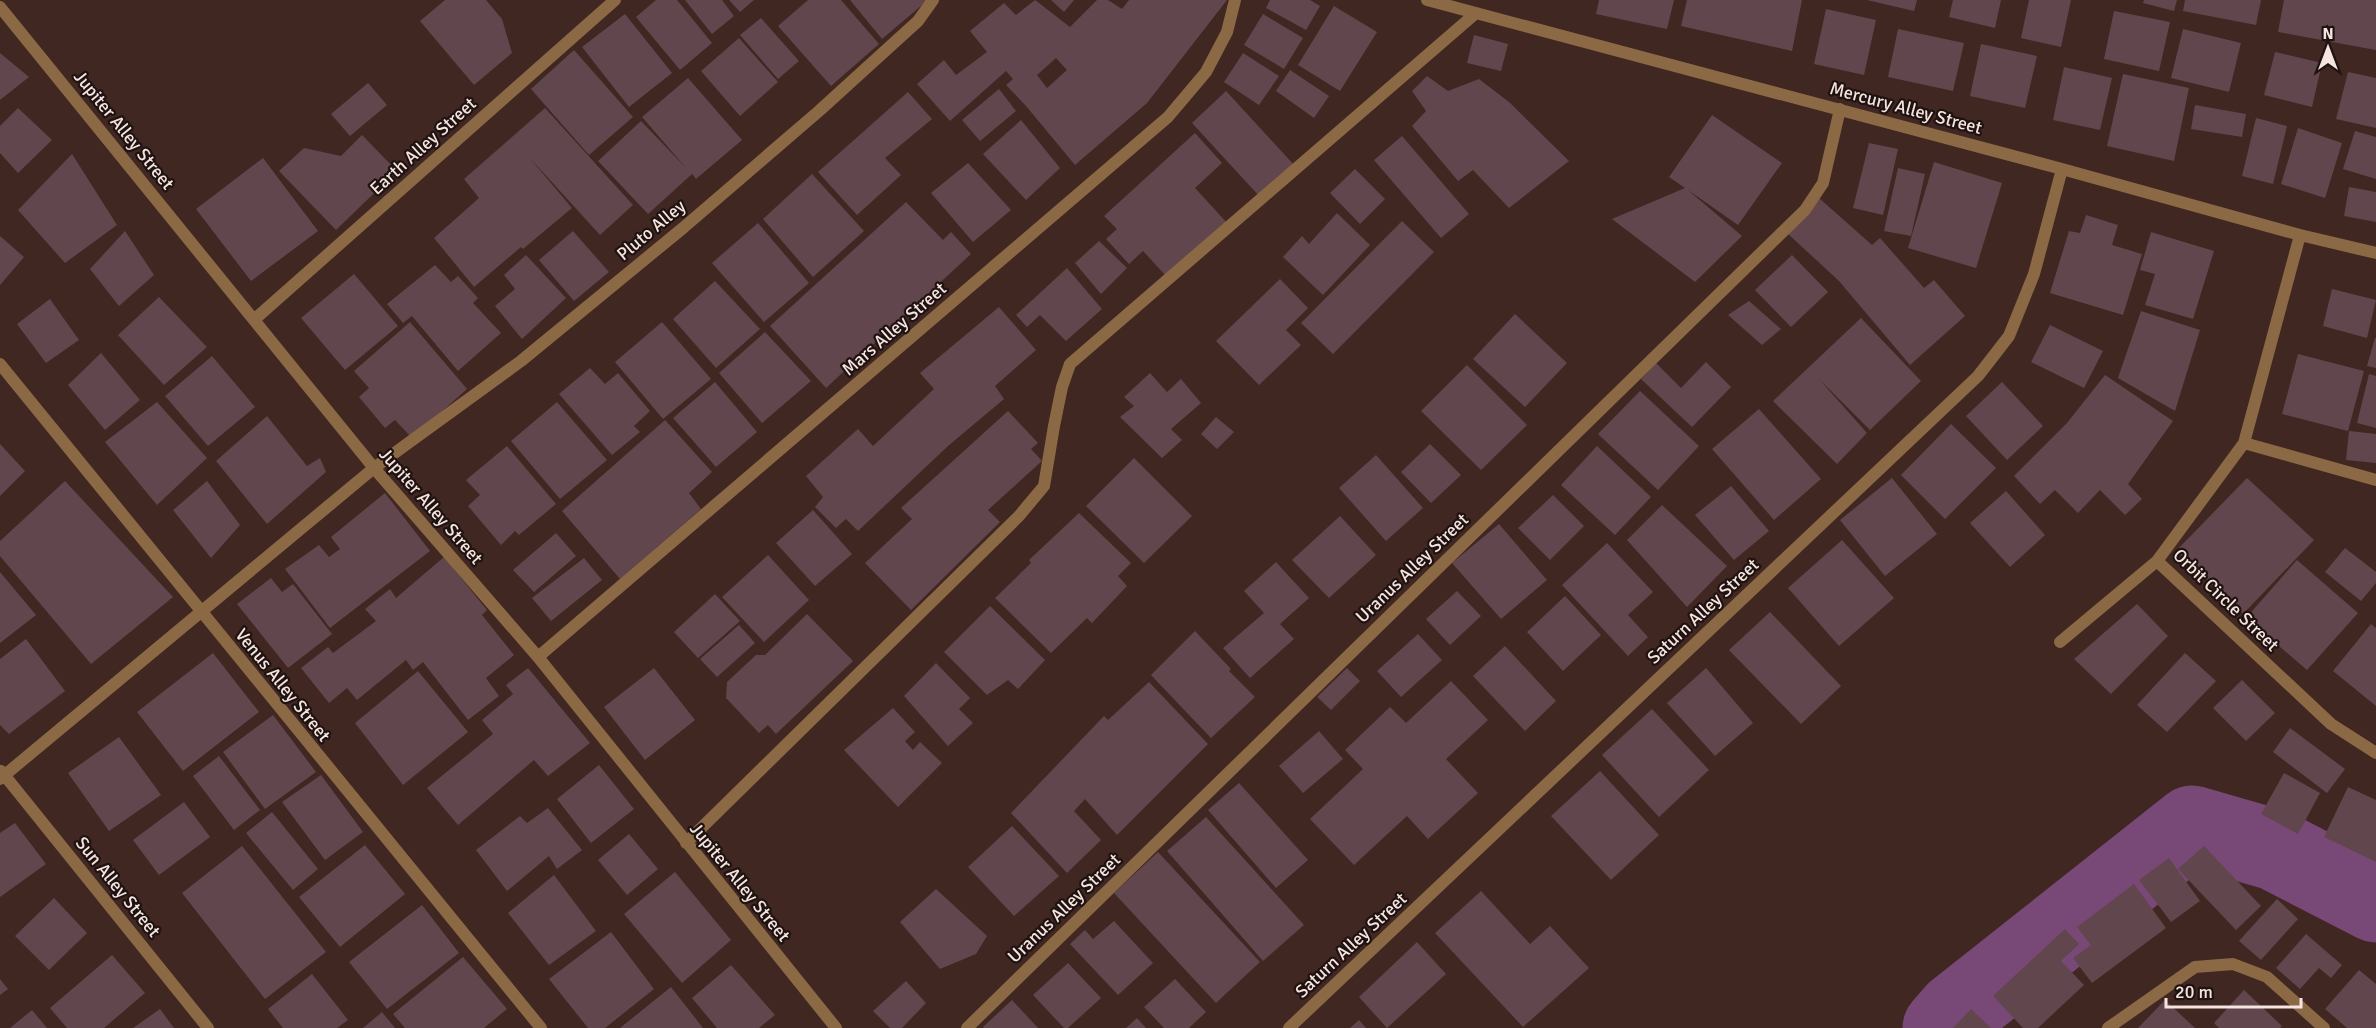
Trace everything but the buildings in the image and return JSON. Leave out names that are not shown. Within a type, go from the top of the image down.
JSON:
[{"type":"street","name":"Earth Alley Street","points":[[255,319],[615,0]]},
{"type":"street","name":"Pluto Alley","points":[[2,775],[374,468],[521,361],[683,228],[819,111],[918,21],[933,0]]},
{"type":"street","name":"Mars Alley Street","points":[[538,657],[1168,117],[1206,72],[1227,32],[1235,0]]},
{"type":"street","name":"Mercury Alley Street","points":[[1427,0],[1840,109],[2301,235],[2376,253]]},
{"type":"street","name":"Jupiter Alley Street","points":[[0,7],[374,468],[538,657],[836,1028]]},
{"type":"street","points":[[686,843],[1019,516],[1044,486],[1056,417],[1070,364],[1476,13]]},
{"type":"street","name":"Uranus Alley Street","points":[[967,1028],[1805,210],[1823,183],[1840,109]]},
{"type":"street","name":"Saturn Alley Street","points":[[1289,1028],[1978,376],[2009,336],[2034,274],[2062,169]]},
{"type":"street","points":[[2301,235],[2244,443],[2376,480]]},
{"type":"street","name":"Venus Alley Street","points":[[0,364],[540,1028]]},
{"type":"street","name":"Orbit Circle Street","points":[[2244,443],[2157,561],[2331,724],[2376,753]]},
{"type":"street","points":[[2060,642],[2157,561]]},
{"type":"street","name":"Sun Alley Street","points":[[2,775],[208,1028]]},
{"type":"street","points":[[2108,1028],[2195,967],[2233,964],[2267,977],[2324,1028]]},
{"type":"waterway","points":[[1943,1028],[1957,1012],[2192,826],[2275,850],[2376,902]]}]
